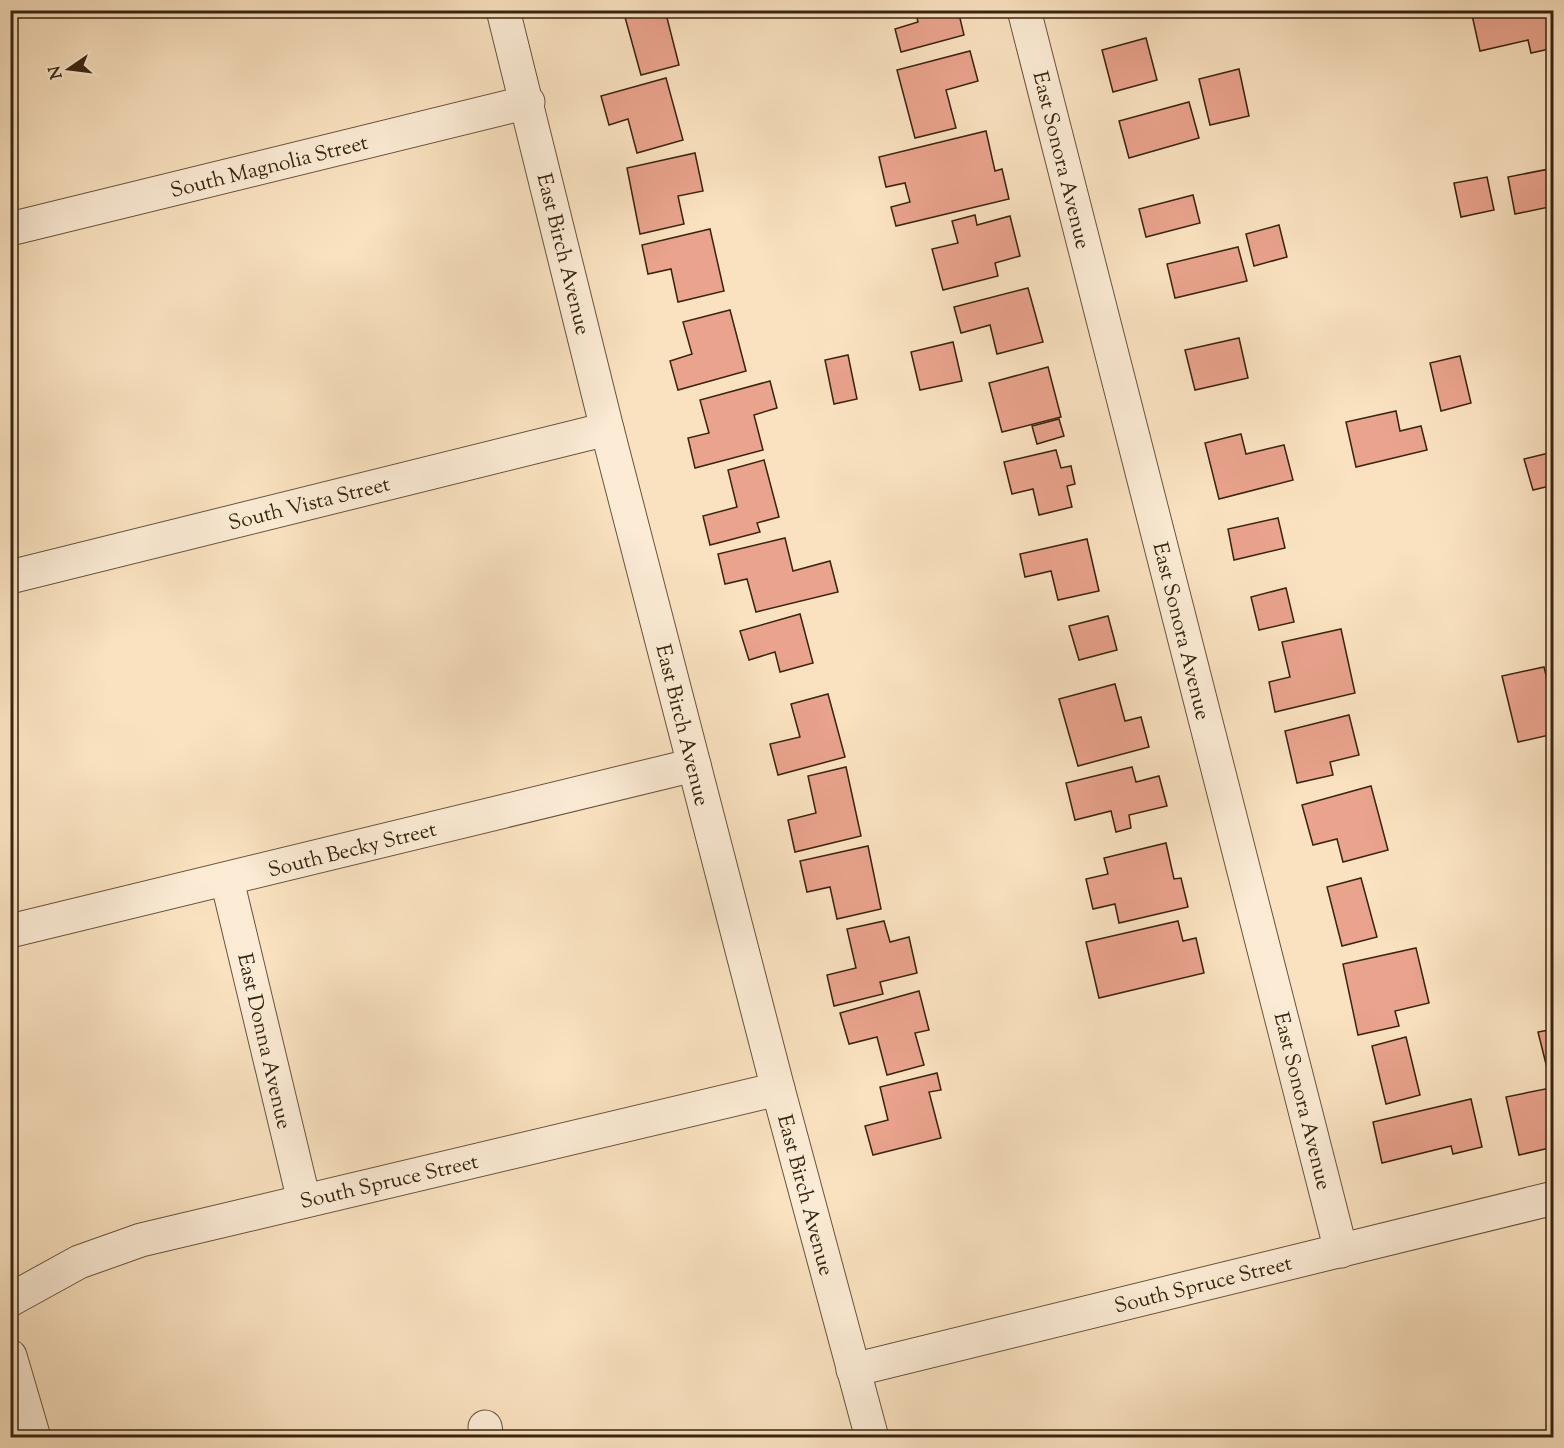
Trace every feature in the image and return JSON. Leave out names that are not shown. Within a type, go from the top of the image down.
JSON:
[{"type":"street","name":"East Birch Avenue","points":[[503,10],[528,102],[607,429],[778,1089],[872,1437]]},
{"type":"street","name":"East Sonora Avenue","points":[[1024,10],[1341,1251]]},
{"type":"street","name":"South Magnolia Street","points":[[10,229],[528,102]]},
{"type":"street","name":"South Vista Street","points":[[10,577],[607,429]]},
{"type":"street","name":"South Becky Street","points":[[10,931],[694,765]]},
{"type":"street","name":"East Donna Avenue","points":[[226,880],[304,1201]]},
{"type":"street","name":"South Spruce Street","points":[[10,1300],[79,1262],[141,1240],[778,1089]]},
{"type":"street","name":"South Spruce Street","points":[[853,1370],[1554,1198]]},
{"type":"street","points":[[10,1356],[34,1437]]},
{"type":"building","points":[[623,10],[665,10],[679,65],[641,75]]},
{"type":"building","points":[[915,10],[958,10],[964,35],[901,52],[895,29],[918,22]]},
{"type":"building","points":[[1493,10],[1551,10],[1554,48],[1531,53],[1528,40],[1480,51],[1472,15]]},
{"type":"building","points":[[1146,38],[1157,80],[1113,92],[1102,50]]},
{"type":"building","points":[[970,51],[978,81],[946,90],[956,128],[915,138],[897,70]]},
{"type":"building","points":[[1239,69],[1249,116],[1210,125],[1199,79]]},
{"type":"building","points":[[666,78],[683,140],[637,153],[628,119],[609,125],[601,96]]},
{"type":"building","points":[[1189,102],[1199,138],[1129,158],[1119,121]]},
{"type":"building","points":[[986,131],[995,171],[1002,169],[1009,199],[896,226],[891,207],[910,202],[905,183],[886,187],[879,157]]},
{"type":"building","points":[[695,153],[703,191],[678,196],[684,224],[640,234],[627,168]]},
{"type":"building","points":[[1554,168],[1554,206],[1515,214],[1508,177]]},
{"type":"building","points":[[1487,177],[1494,210],[1461,217],[1454,183]]},
{"type":"building","points":[[1193,195],[1200,223],[1146,237],[1139,209]]},
{"type":"building","points":[[975,215],[977,225],[1010,216],[1020,256],[995,263],[998,276],[943,290],[932,249],[958,243],[952,221]]},
{"type":"building","points":[[1279,225],[1287,257],[1254,266],[1246,234]]},
{"type":"building","points":[[710,229],[724,291],[678,302],[671,269],[648,274],[642,245]]},
{"type":"building","points":[[1238,247],[1247,281],[1175,298],[1167,264]]},
{"type":"building","points":[[1028,288],[1043,342],[997,354],[990,325],[961,333],[954,307]]},
{"type":"building","points":[[730,310],[746,371],[678,390],[670,361],[692,354],[683,322]]},
{"type":"building","points":[[1239,338],[1248,378],[1195,390],[1185,350]]},
{"type":"building","points":[[953,342],[962,381],[920,390],[911,352]]},
{"type":"building","points":[[848,355],[857,399],[834,404],[825,360]]},
{"type":"building","points":[[1460,356],[1471,403],[1441,411],[1430,363]]},
{"type":"building","points":[[1048,367],[1061,417],[1002,432],[989,383]]},
{"type":"building","points":[[770,381],[777,408],[754,415],[763,450],[695,468],[688,438],[709,433],[700,400]]},
{"type":"building","points":[[1396,411],[1400,431],[1421,426],[1427,450],[1356,467],[1346,422]]},
{"type":"building","points":[[1059,419],[1064,436],[1037,444],[1032,426]]},
{"type":"building","points":[[1241,434],[1246,454],[1284,445],[1293,480],[1219,499],[1205,443]]},
{"type":"building","points":[[1056,450],[1061,468],[1071,466],[1075,484],[1067,486],[1072,507],[1039,515],[1033,489],[1012,494],[1004,462]]},
{"type":"building","points":[[1553,452],[1554,485],[1533,490],[1524,459]]},
{"type":"building","points":[[764,460],[779,517],[757,523],[760,532],[710,545],[703,516],[737,507],[728,470]]},
{"type":"building","points":[[1278,518],[1285,548],[1234,560],[1228,529]]},
{"type":"building","points":[[785,538],[793,571],[830,561],[838,592],[756,612],[747,579],[725,584],[718,554]]},
{"type":"building","points":[[1087,539],[1099,591],[1058,600],[1051,571],[1025,577],[1020,554]]},
{"type":"building","points":[[1286,588],[1294,622],[1259,630],[1251,597]]},
{"type":"building","points":[[800,614],[813,663],[780,672],[775,652],[749,660],[740,631]]},
{"type":"building","points":[[1108,616],[1117,650],[1079,660],[1069,626]]},
{"type":"building","points":[[1341,629],[1355,693],[1275,712],[1269,682],[1290,677],[1282,642]]},
{"type":"building","points":[[1544,667],[1554,707],[1554,734],[1518,742],[1502,676]]},
{"type":"building","points":[[1115,684],[1125,721],[1141,717],[1149,747],[1078,766],[1059,699]]},
{"type":"building","points":[[828,694],[845,757],[778,775],[770,744],[800,737],[791,704]]},
{"type":"building","points":[[1349,715],[1359,755],[1330,762],[1333,775],[1297,783],[1285,731]]},
{"type":"building","points":[[846,767],[861,836],[795,852],[788,820],[816,813],[808,776]]},
{"type":"building","points":[[1132,767],[1136,782],[1159,776],[1167,806],[1129,815],[1131,828],[1116,832],[1111,811],[1075,820],[1066,783]]},
{"type":"building","points":[[1371,786],[1388,850],[1343,862],[1337,839],[1313,845],[1302,805]]},
{"type":"building","points":[[1166,843],[1174,879],[1181,878],[1188,907],[1119,923],[1115,904],[1093,909],[1086,879],[1108,874],[1104,858]]},
{"type":"building","points":[[868,846],[881,909],[837,919],[830,887],[807,892],[800,861]]},
{"type":"building","points":[[1554,853],[1554,877],[1547,854]]},
{"type":"building","points":[[1361,878],[1377,937],[1342,946],[1327,887]]},
{"type":"building","points":[[884,921],[890,942],[909,937],[917,973],[880,982],[883,994],[834,1006],[827,975],[856,968],[847,929]]},
{"type":"building","points":[[1178,921],[1183,941],[1196,938],[1204,973],[1099,998],[1086,942]]},
{"type":"building","points":[[1416,948],[1429,1003],[1395,1011],[1399,1026],[1358,1035],[1343,964]]},
{"type":"building","points":[[919,991],[929,1030],[915,1033],[924,1065],[887,1075],[877,1037],[849,1044],[840,1013]]},
{"type":"building","points":[[1554,1029],[1554,1084],[1551,1084],[1538,1032]]},
{"type":"building","points":[[1406,1037],[1420,1095],[1386,1104],[1372,1046]]},
{"type":"building","points":[[937,1073],[941,1090],[929,1092],[941,1138],[873,1155],[865,1126],[888,1120],[880,1087]]},
{"type":"building","points":[[1550,1088],[1554,1102],[1554,1147],[1519,1155],[1506,1097]]},
{"type":"building","points":[[1471,1099],[1482,1147],[1453,1154],[1451,1146],[1382,1163],[1373,1122]]}]
